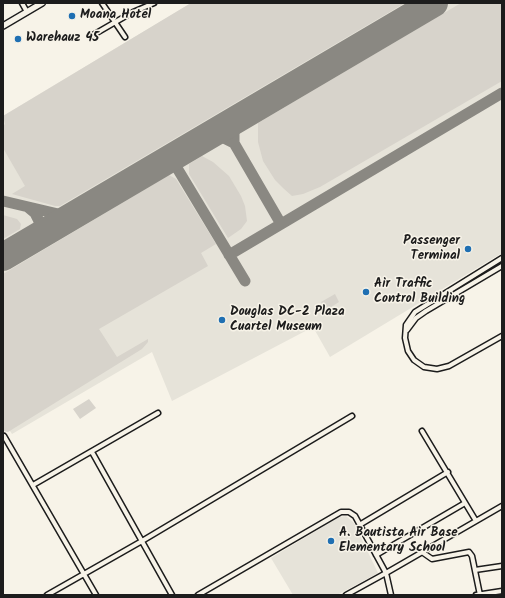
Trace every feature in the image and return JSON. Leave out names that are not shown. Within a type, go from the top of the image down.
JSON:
[{"type":"street","points":[[22,3],[27,12]]},
{"type":"street","points":[[3,26],[42,3]]},
{"type":"street","points":[[102,3],[114,23],[125,37]]},
{"type":"street","points":[[94,35],[154,3]]},
{"type":"street","points":[[502,258],[423,306],[410,317],[406,325],[406,346],[414,360],[424,367],[437,369],[449,366],[502,336]]},
{"type":"street","points":[[406,332],[412,323],[421,315],[502,266]]},
{"type":"street","points":[[33,486],[158,413]]},
{"type":"street","points":[[47,595],[142,541],[352,416]]},
{"type":"street","points":[[422,431],[448,472],[476,521]]},
{"type":"street","points":[[4,436],[96,595]]},
{"type":"street","points":[[92,452],[172,595]]},
{"type":"street","points":[[361,524],[448,472]]},
{"type":"street","points":[[376,554],[465,503]]},
{"type":"street","points":[[346,595],[502,506]]},
{"type":"street","points":[[198,595],[341,512],[349,512],[355,516],[361,524],[386,573],[391,595]]},
{"type":"street","points":[[422,552],[432,559],[469,552],[475,570],[479,595],[502,591]]},
{"type":"street","points":[[475,570],[502,566]]},
{"type":"shaded area","points":[[191,3],[502,3],[502,253],[330,357],[313,327],[172,401],[152,352],[12,434],[10,431],[3,431],[3,116]]},
{"type":"shaded area","points":[[191,3],[405,3],[60,206],[55,206],[12,194],[25,186],[3,148],[3,126],[5,124],[3,116]]},
{"type":"shaded area","points":[[461,3],[502,3],[502,81],[320,187],[303,194],[292,196],[275,180],[263,161],[258,142],[258,123]]},
{"type":"shaded area","points":[[202,156],[213,162],[229,176],[245,206],[247,221],[241,229],[228,238],[189,174],[189,164]]},
{"type":"shaded area","points":[[169,175],[176,179],[216,244],[201,253],[208,266],[99,329],[117,357],[148,339],[148,342],[142,349],[8,432],[3,431],[3,274]]},
{"type":"shaded area","points":[[3,215],[17,219],[21,224],[20,229],[3,239]]},
{"type":"shaded area","points":[[335,294],[339,302],[326,310],[321,302]]},
{"type":"shaded area","points":[[89,399],[96,408],[80,419],[73,409]]},
{"type":"shaded area","name":"A. Bautista Air Base Elementary School","points":[[346,516],[354,523],[378,573],[337,595],[293,595],[271,558],[339,517]]},
{"type":"taxiway","points":[[229,255],[502,93]]},
{"type":"taxiway","points":[[245,114],[234,127],[234,143],[281,224]]},
{"type":"taxiway","points":[[206,137],[222,137],[234,143]]},
{"type":"taxiway","points":[[171,158],[245,281]]},
{"type":"taxiway","points":[[3,201],[71,217]]},
{"type":"taxiway","points":[[29,208],[35,213],[39,221],[41,235]]},
{"type":"runway","points":[[3,257],[434,3]]},
{"type":"place","name":"Moana Hotel","points":[[72,16]]},
{"type":"place","name":"Warehauz 45","points":[[18,39]]},
{"type":"place","name":"Passenger Terminal","points":[[468,249]]},
{"type":"place","name":"Air Traffic Control Building","points":[[366,292]]},
{"type":"place","name":"Douglas DC-2 Plaza Cuartel Museum","points":[[222,320]]},
{"type":"place","name":"A. Bautista Air Base Elementary School","points":[[331,541]]}]
